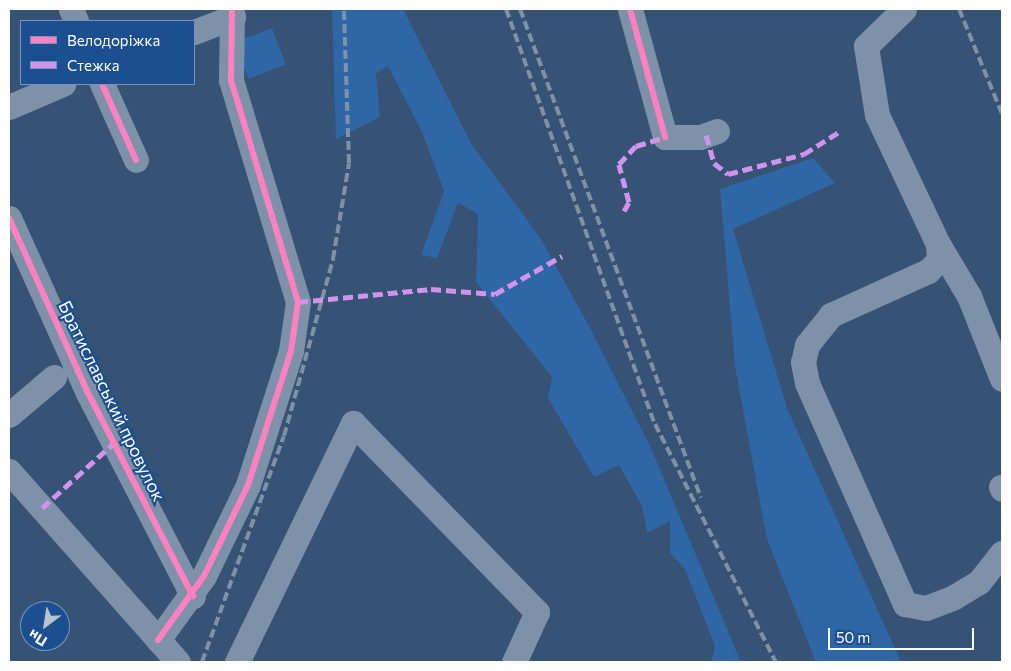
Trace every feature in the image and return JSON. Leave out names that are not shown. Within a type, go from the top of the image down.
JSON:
[{"type":"street","points":[[630,9],[665,136],[700,137],[717,131]]},
{"type":"street","points":[[904,9],[866,46],[876,115],[938,244],[969,296],[1002,379]]},
{"type":"street","points":[[158,640],[193,596],[248,485],[291,351],[298,302],[231,80],[233,13],[195,32]]},
{"type":"street","points":[[9,106],[62,85]]},
{"type":"street","points":[[102,85],[136,160]]},
{"type":"street","name":"Братиславський провулок","points":[[9,218],[87,391],[193,596]]},
{"type":"street","points":[[938,244],[938,260],[928,271],[831,315],[813,333],[803,362],[807,383],[905,604],[926,608],[954,597],[979,582],[1002,553]]},
{"type":"street","points":[[9,415],[54,377]]},
{"type":"street","points":[[237,662],[353,423],[537,612],[514,662]]},
{"type":"street","points":[[9,471],[178,662]]},
{"type":"shaded area","points":[[332,9],[403,9],[472,145],[541,239],[590,328],[650,446],[741,662],[711,662],[715,646],[685,569],[670,553],[670,521],[647,533],[642,506],[619,465],[594,477],[548,398],[552,377],[476,282],[478,214],[458,203],[437,258],[421,255],[444,191],[422,132],[388,66],[376,73],[380,117],[336,139]]},
{"type":"shaded area","points":[[272,28],[286,64],[249,79],[235,42]]},
{"type":"shaded area","points":[[813,158],[835,183],[733,229],[787,408],[901,662],[816,662],[767,539],[735,366],[720,189]]},
{"type":"railway","points":[[202,662],[284,436],[333,259],[349,163],[344,9]]},
{"type":"railway","points":[[506,9],[655,424],[776,662]]},
{"type":"railway","points":[[520,9],[701,498]]},
{"type":"railway","points":[[959,9],[1002,114]]},
{"type":"marked path","points":[[706,135],[714,163],[728,174],[804,154],[839,132]]},
{"type":"marked path","points":[[624,211],[629,202],[619,164],[636,146],[665,137]]},
{"type":"marked path","points":[[298,302],[431,289],[495,294],[562,256]]},
{"type":"marked path","points":[[42,508],[114,443]]},
{"type":"cycle path","points":[[158,640],[204,576],[248,485],[291,351],[298,302],[231,80],[232,9]]},
{"type":"cycle path","points":[[630,9],[665,137]]},
{"type":"cycle path","points":[[102,85],[136,160]]},
{"type":"cycle path","points":[[9,218],[87,391],[193,596]]}]
